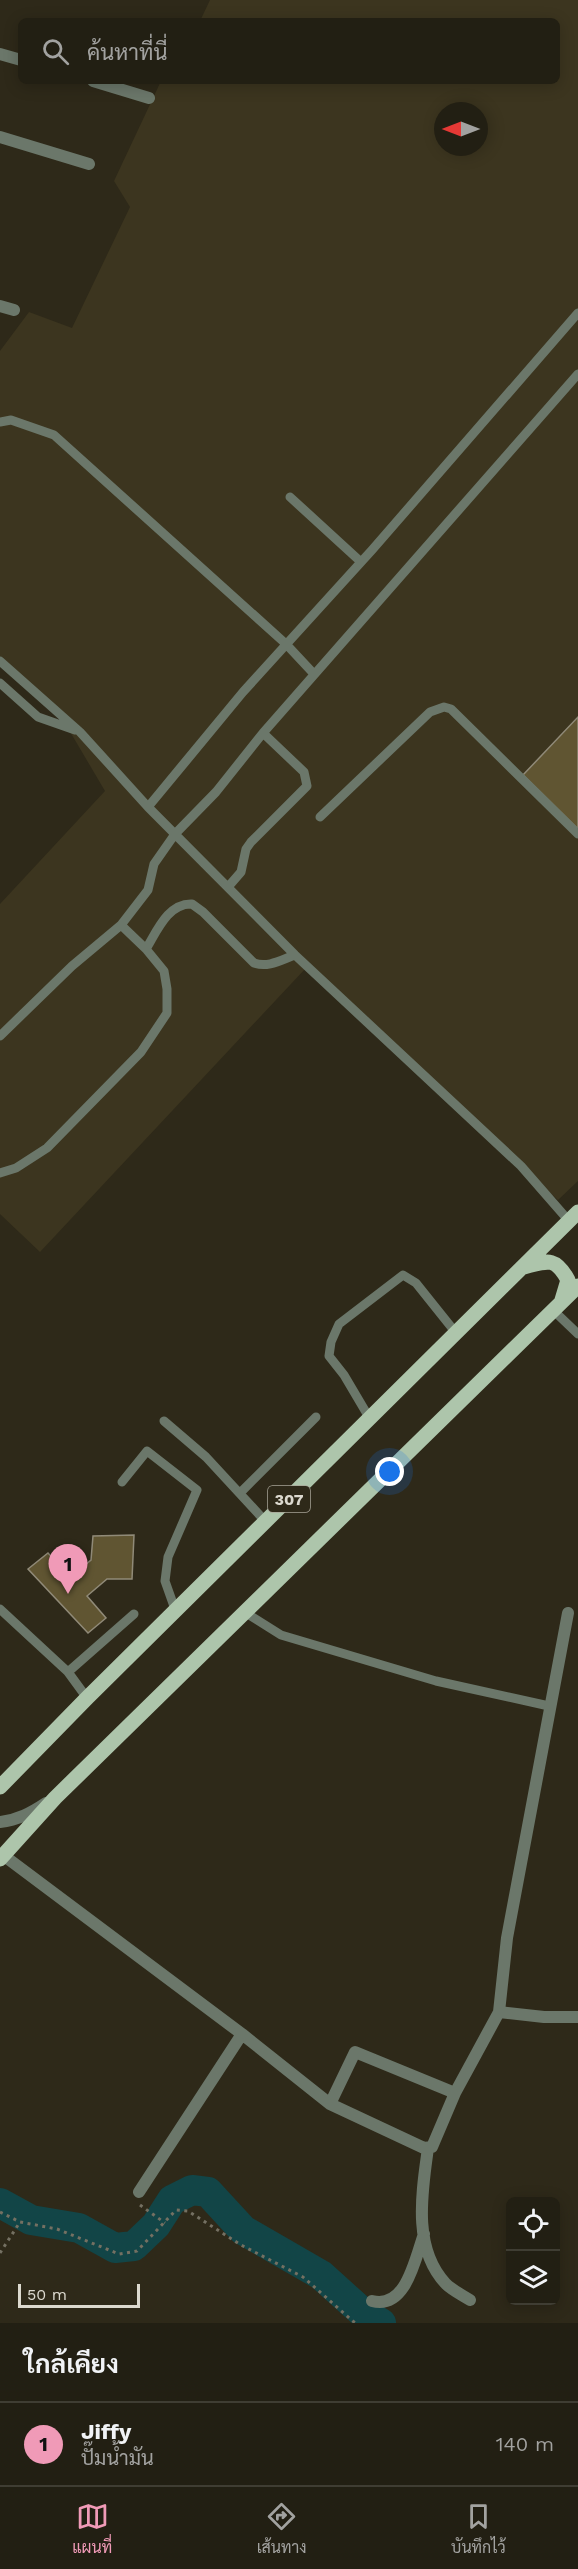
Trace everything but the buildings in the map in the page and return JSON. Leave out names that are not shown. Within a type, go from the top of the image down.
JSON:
[{"type":"main road","name":"307","points":[[0,1786],[573,1216]]},
{"type":"main road","points":[[521,1268],[550,1261],[559,1265],[568,1280],[566,1293],[557,1309]]},
{"type":"main road","points":[[2,1857],[55,1798],[578,1286]]},
{"type":"street","points":[[0,54],[18,59]]},
{"type":"street","points":[[103,84],[149,98]]},
{"type":"street","points":[[0,137],[89,164]]},
{"type":"street","points":[[0,306],[14,310]]},
{"type":"street","points":[[428,2148],[432,2147],[455,2093],[499,2012],[507,1938],[568,1613]]},
{"type":"street","points":[[0,1822],[14,1820],[55,1798]]},
{"type":"street","points":[[2,1857],[242,2034],[330,2104],[428,2148]]},
{"type":"street","points":[[499,2012],[544,2017],[578,2017]]},
{"type":"street","points":[[139,2199],[242,2034]]},
{"type":"street","points":[[330,2104],[355,2052],[455,2093]]},
{"type":"street","points":[[428,2148],[421,2217],[428,2250],[437,2273],[448,2286],[470,2300]]},
{"type":"street","points":[[372,2301],[386,2302],[398,2295],[410,2273],[425,2233]]},
{"type":"lane","points":[[148,807],[235,701],[362,562],[578,313]]},
{"type":"lane","points":[[0,1036],[72,966],[122,925],[148,890],[154,864],[175,834],[216,792],[262,733],[578,374]]},
{"type":"lane","points":[[0,422],[11,420],[54,435],[286,644],[314,674]]},
{"type":"lane","points":[[290,496],[362,562]]},
{"type":"lane","points":[[0,661],[80,732],[148,807],[295,955],[573,1216]]},
{"type":"lane","points":[[0,683],[38,717],[80,732]]},
{"type":"lane","points":[[320,817],[430,712],[444,707],[452,709],[578,834]]},
{"type":"lane","points":[[228,887],[242,872],[246,849],[251,842],[307,786],[304,772],[262,733]]},
{"type":"lane","points":[[146,949],[165,919],[177,906],[192,904],[254,963],[261,966],[272,964],[295,955]]},
{"type":"lane","points":[[0,1173],[16,1167],[47,1148],[141,1052],[167,1012],[164,971],[122,925]]},
{"type":"lane","points":[[370,1419],[344,1375],[329,1356],[331,1342],[339,1324],[403,1275],[416,1283],[456,1333]]},
{"type":"lane","points":[[557,1309],[578,1334]]},
{"type":"lane","points":[[240,1493],[315,1417]]},
{"type":"lane","points":[[164,1421],[206,1456],[266,1522]]},
{"type":"lane","points":[[122,1482],[147,1451],[197,1490],[168,1557],[165,1581],[176,1612]]},
{"type":"lane","points":[[0,1609],[68,1672],[87,1698]]},
{"type":"lane","points":[[246,1613],[281,1635],[436,1681],[549,1706]]},
{"type":"lane","points":[[68,1672],[134,1614]]},
{"type":"path","points":[[139,2199],[165,2223]]},
{"type":"path","points":[[0,2212],[20,2223],[57,2229],[119,2254],[137,2251],[176,2210],[188,2211],[242,2245],[303,2277],[355,2323]]},
{"type":"path","points":[[0,2253],[20,2223]]},
{"type":"shaded area","points":[[210,0],[578,0],[578,1181],[558,1200],[305,969],[40,1252],[0,1214],[0,904],[105,791],[56,708],[0,660],[0,351],[29,312],[72,328],[130,207],[114,181],[160,84],[560,84],[560,18],[201,18]]},
{"type":"waterway","points":[[0,2203],[31,2220],[79,2228],[115,2248],[134,2246],[156,2225],[172,2200],[192,2190],[208,2192],[243,2230],[321,2275],[361,2311],[381,2323]]},
{"type":"place","name":"Jiffy","points":[[68,1594]]}]
